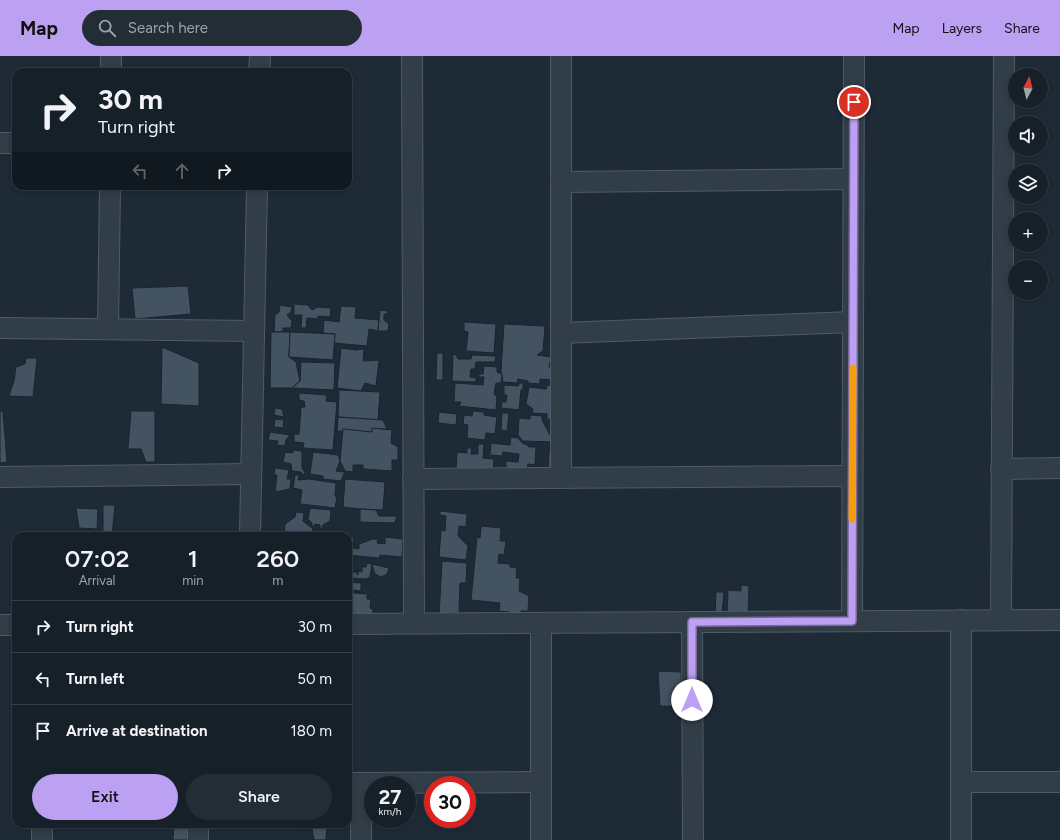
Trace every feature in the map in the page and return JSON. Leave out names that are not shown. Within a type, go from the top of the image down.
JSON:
[{"type":"street","points":[[111,56],[111,68]]},
{"type":"street","points":[[259,68],[260,56]]},
{"type":"street","points":[[412,56],[414,623]]},
{"type":"street","points":[[561,56],[561,478]]},
{"type":"street","points":[[852,621],[854,56]]},
{"type":"street","points":[[1001,620],[1004,56]]},
{"type":"street","points":[[0,143],[12,143]]},
{"type":"street","points":[[561,182],[853,179]]},
{"type":"street","points":[[108,329],[110,190]]},
{"type":"street","points":[[250,532],[257,190]]},
{"type":"street","points":[[561,333],[853,322]]},
{"type":"street","points":[[0,328],[254,331]]},
{"type":"street","points":[[1002,468],[1060,468]]},
{"type":"street","points":[[0,477],[251,474]]},
{"type":"street","points":[[414,478],[852,476]]},
{"type":"street","points":[[961,840],[962,620]]},
{"type":"street","points":[[352,624],[1060,620]]},
{"type":"street","points":[[692,622],[693,840]]},
{"type":"street","points":[[541,623],[541,840]]},
{"type":"street","points":[[0,625],[12,625]]},
{"type":"street","points":[[361,840],[355,783],[541,782]]},
{"type":"street","points":[[961,782],[1060,782]]},
{"type":"street","points":[[42,828],[42,840]]},
{"type":"street","points":[[198,828],[198,840]]},
{"type":"building","points":[[188,286],[191,314],[135,319],[132,288]]},
{"type":"building","points":[[294,304],[308,305],[312,310],[318,307],[331,308],[330,317],[318,316],[318,319],[307,318],[306,328],[301,328],[302,315],[294,315]]},
{"type":"building","points":[[280,305],[292,307],[291,312],[287,315],[292,321],[291,328],[283,328],[283,332],[274,332],[275,315],[279,312]]},
{"type":"building","points":[[341,306],[356,307],[355,318],[379,320],[378,331],[369,329],[367,346],[334,343],[335,334],[323,333],[324,320],[339,322]]},
{"type":"building","points":[[380,310],[387,311],[388,314],[384,314],[384,320],[389,324],[388,331],[378,331]]},
{"type":"building","points":[[464,322],[496,324],[494,353],[466,351],[468,332],[464,331]]},
{"type":"building","points":[[504,324],[545,326],[543,351],[537,355],[551,357],[549,367],[554,368],[553,380],[540,379],[540,384],[528,383],[528,381],[518,379],[517,383],[503,382],[501,371]]},
{"type":"building","points":[[271,332],[290,332],[289,357],[296,362],[300,381],[292,388],[270,388]]},
{"type":"building","points":[[290,332],[335,334],[333,360],[289,357]]},
{"type":"building","points":[[162,347],[199,363],[199,406],[161,404]]},
{"type":"building","points":[[341,348],[356,350],[364,349],[363,361],[379,360],[376,386],[365,383],[361,391],[337,388]]},
{"type":"building","points":[[437,353],[443,353],[443,380],[436,380]]},
{"type":"building","points":[[453,354],[456,355],[458,359],[471,359],[472,355],[496,356],[495,362],[476,362],[475,369],[471,369],[470,377],[476,378],[476,382],[452,381]]},
{"type":"building","points":[[26,358],[37,358],[33,397],[9,396],[14,381],[16,367],[25,364]]},
{"type":"building","points":[[301,362],[335,363],[334,390],[292,388],[300,381]]},
{"type":"building","points":[[484,366],[497,367],[497,372],[502,374],[501,383],[496,383],[494,394],[497,397],[496,410],[459,406],[461,402],[454,402],[455,383],[483,385],[484,377],[479,377],[479,374],[483,374]]},
{"type":"building","points":[[520,383],[523,383],[523,390],[521,390],[519,410],[501,408],[502,402],[506,402],[507,395],[504,395],[504,385],[518,386]]},
{"type":"building","points":[[547,385],[552,386],[554,395],[551,395],[551,402],[557,402],[556,420],[547,419],[547,414],[532,413],[533,409],[526,404],[529,387],[546,389]]},
{"type":"building","points":[[339,390],[380,392],[378,420],[338,417]]},
{"type":"building","points":[[299,393],[327,395],[326,401],[337,402],[333,450],[303,448],[304,443],[294,442],[294,434],[299,434],[301,407],[305,407],[304,401],[299,400]]},
{"type":"building","points":[[275,408],[282,409],[284,417],[274,415]]},
{"type":"building","points":[[0,411],[3,411],[7,462],[0,463]]},
{"type":"building","points":[[131,411],[155,411],[155,462],[146,462],[141,449],[128,449]]},
{"type":"building","points":[[473,411],[484,412],[484,415],[497,417],[495,434],[486,433],[485,440],[467,438],[468,425],[463,424],[464,415],[472,416]]},
{"type":"building","points":[[439,412],[457,414],[456,425],[438,423]]},
{"type":"building","points":[[502,413],[509,413],[507,431],[501,430]]},
{"type":"building","points":[[530,415],[542,416],[542,420],[551,437],[551,442],[523,441],[518,435],[519,418],[530,419]]},
{"type":"building","points":[[338,417],[383,420],[387,429],[377,429],[377,433],[337,431]]},
{"type":"building","points":[[275,419],[284,420],[283,428],[274,427]]},
{"type":"building","points":[[372,428],[392,430],[391,443],[398,447],[398,460],[392,460],[392,471],[363,469],[363,465],[353,465],[353,472],[345,471],[340,461],[343,429],[372,432]]},
{"type":"building","points":[[270,432],[290,435],[286,440],[285,446],[277,445],[278,441],[268,440]]},
{"type":"building","points":[[511,437],[518,438],[522,443],[529,447],[536,447],[535,465],[528,464],[527,470],[506,468],[506,461],[518,462],[519,454],[503,452],[502,456],[490,455],[491,443],[510,445]]},
{"type":"building","points":[[478,444],[484,444],[483,458],[494,459],[493,471],[456,469],[457,452],[467,453],[467,448],[472,448],[471,454],[478,454]]},
{"type":"building","points":[[294,450],[302,451],[302,468],[305,473],[303,475],[301,472],[292,471],[291,464],[283,462],[285,452],[292,453]]},
{"type":"building","points":[[549,451],[558,451],[558,472],[548,472]]},
{"type":"building","points":[[313,452],[338,455],[340,461],[336,471],[345,471],[341,481],[323,479],[323,476],[310,474]]},
{"type":"building","points":[[275,468],[289,470],[287,479],[291,479],[290,489],[275,492],[277,475],[274,475]]},
{"type":"building","points":[[295,475],[299,475],[298,480],[309,479],[336,483],[335,496],[337,497],[335,508],[300,504],[302,490],[293,488]]},
{"type":"building","points":[[345,479],[385,482],[383,510],[343,507]]},
{"type":"building","points":[[103,505],[115,505],[112,532],[103,532]]},
{"type":"building","points":[[76,508],[98,509],[97,529],[79,528]]},
{"type":"building","points":[[310,508],[331,510],[330,521],[323,525],[322,529],[320,528],[320,525],[315,524],[314,527],[312,526],[312,523],[308,519]]},
{"type":"building","points":[[360,509],[376,510],[379,516],[397,516],[395,523],[360,522]]},
{"type":"building","points":[[440,511],[467,514],[466,527],[459,526],[458,536],[468,546],[466,560],[439,557],[441,530],[445,531],[446,516],[440,515]]},
{"type":"building","points":[[296,512],[304,513],[303,521],[313,529],[312,532],[284,532],[285,524],[295,517]]},
{"type":"building","points":[[481,526],[501,528],[500,541],[506,541],[504,555],[499,554],[498,563],[510,564],[510,567],[517,568],[516,578],[520,578],[519,591],[529,596],[528,611],[521,611],[520,617],[510,616],[510,612],[499,611],[500,603],[471,600],[477,537],[480,538]]},
{"type":"building","points":[[385,537],[403,539],[402,557],[380,555],[379,558],[352,555],[352,538],[354,538],[353,548],[359,549],[359,544],[373,539],[378,539],[377,543],[385,544]]},
{"type":"building","points":[[442,561],[467,563],[466,583],[460,583],[459,613],[449,613],[449,617],[439,617]]},
{"type":"building","points":[[367,563],[372,564],[370,577],[366,579],[352,578],[352,572],[356,572],[358,575],[358,571],[362,572],[362,567],[366,567]]},
{"type":"building","points":[[372,564],[389,568],[387,574],[381,577],[375,574]]},
{"type":"building","points":[[352,582],[361,583],[361,591],[354,590],[354,593],[367,594],[367,599],[371,599],[370,608],[373,609],[372,620],[352,618]]},
{"type":"building","points":[[741,585],[749,586],[748,616],[727,615],[728,590],[741,591]]},
{"type":"building","points":[[716,592],[724,592],[722,613],[715,613]]},
{"type":"building","points":[[658,671],[681,672],[682,707],[660,706]]},
{"type":"building","points":[[174,828],[188,828],[187,840],[173,840]]},
{"type":"building","points":[[312,828],[327,828],[326,840],[314,840]]},
{"type":"slow traffic","points":[[852,519],[853,368]]},
{"type":"route","points":[[692,700],[692,622],[852,621],[854,102]]}]
